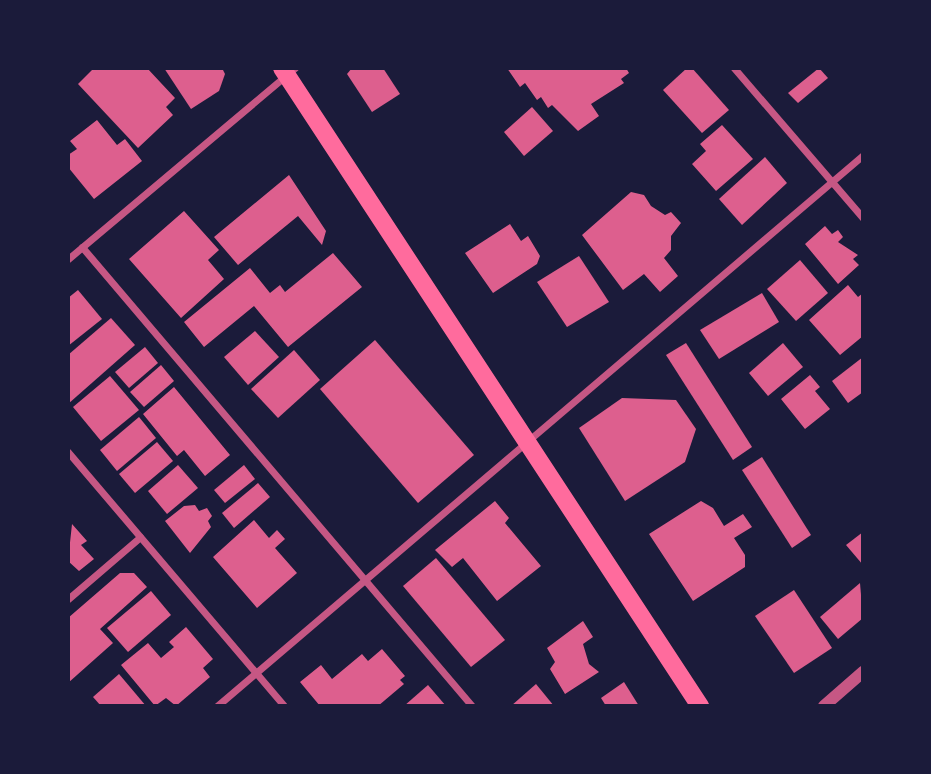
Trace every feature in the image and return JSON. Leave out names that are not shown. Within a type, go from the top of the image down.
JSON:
[{"type":"main road","points":[[288,71],[700,706]]},
{"type":"street","points":[[734,68],[863,218]]},
{"type":"street","points":[[68,259],[288,71]]},
{"type":"street","points":[[217,706],[863,155]]},
{"type":"street","points":[[82,247],[472,706]]},
{"type":"street","points":[[68,452],[284,706]]},
{"type":"street","points":[[68,599],[140,537]]},
{"type":"street","points":[[824,706],[863,672]]},
{"type":"building","points":[[94,68],[147,68],[175,98],[166,107],[173,115],[138,148],[78,84]]},
{"type":"building","points":[[164,68],[222,68],[225,74],[219,91],[191,109]]},
{"type":"building","points":[[352,68],[383,68],[400,94],[372,112],[347,74]]},
{"type":"building","points":[[507,68],[626,68],[629,73],[621,79],[624,83],[591,104],[599,116],[578,131],[552,105],[548,108],[541,97],[537,100],[525,83],[520,87]]},
{"type":"building","points":[[687,68],[692,68],[729,110],[702,133],[663,90]]},
{"type":"building","points":[[819,68],[828,78],[798,103],[788,93]]},
{"type":"building","points":[[532,107],[553,131],[524,156],[504,132]]},
{"type":"building","points":[[97,120],[117,145],[125,139],[142,161],[94,199],[68,167],[68,155],[77,149],[70,141]]},
{"type":"building","points":[[722,125],[753,159],[716,191],[692,164],[706,151],[700,144]]},
{"type":"building","points":[[765,157],[787,183],[742,225],[719,199]]},
{"type":"building","points":[[289,175],[326,231],[322,245],[298,216],[238,265],[214,237]]},
{"type":"building","points":[[631,192],[644,195],[651,206],[665,215],[671,212],[681,223],[671,236],[671,250],[664,258],[678,276],[660,292],[644,274],[623,290],[582,235]]},
{"type":"building","points":[[184,211],[219,250],[208,260],[224,279],[181,318],[129,259]]},
{"type":"building","points":[[510,224],[521,241],[528,236],[540,256],[537,264],[493,293],[465,253]]},
{"type":"building","points":[[825,226],[832,234],[838,230],[843,237],[838,242],[858,255],[853,259],[859,265],[838,284],[805,244]]},
{"type":"building","points":[[333,253],[362,287],[288,347],[254,306],[204,347],[184,322],[250,268],[270,293],[280,285],[285,292]]},
{"type":"building","points":[[579,256],[609,302],[567,327],[537,282]]},
{"type":"building","points":[[800,260],[828,293],[796,321],[767,289]]},
{"type":"building","points":[[848,285],[858,297],[863,293],[863,336],[840,355],[809,320]]},
{"type":"building","points":[[78,290],[102,319],[68,346],[68,298]]},
{"type":"building","points":[[762,293],[779,322],[719,359],[700,330]]},
{"type":"building","points":[[111,318],[135,345],[68,404],[68,355]]},
{"type":"building","points":[[255,331],[279,357],[248,385],[224,357]]},
{"type":"building","points":[[375,340],[474,455],[418,503],[320,389]]},
{"type":"building","points":[[686,343],[752,447],[733,460],[666,355]]},
{"type":"building","points":[[783,343],[803,367],[768,396],[749,373]]},
{"type":"building","points":[[145,347],[158,363],[129,388],[115,372]]},
{"type":"building","points":[[294,350],[320,380],[278,418],[251,389]]},
{"type":"building","points":[[863,357],[863,392],[848,403],[832,381]]},
{"type":"building","points":[[161,365],[174,381],[144,407],[130,392]]},
{"type":"building","points":[[810,375],[820,387],[815,391],[830,409],[805,429],[781,399]]},
{"type":"building","points":[[110,376],[139,410],[101,441],[73,407]]},
{"type":"building","points":[[174,387],[230,455],[205,476],[184,450],[177,456],[143,414]]},
{"type":"building","points":[[622,398],[676,400],[696,429],[685,462],[625,501],[579,428]]},
{"type":"building","points":[[139,417],[156,438],[117,471],[100,450]]},
{"type":"building","points":[[157,442],[173,461],[135,493],[119,474]]},
{"type":"building","points":[[762,457],[811,535],[792,548],[742,470]]},
{"type":"building","points":[[178,465],[198,488],[167,514],[148,491]]},
{"type":"building","points":[[244,465],[255,479],[225,503],[214,490]]},
{"type":"building","points":[[258,483],[270,497],[234,528],[222,513]]},
{"type":"building","points":[[495,501],[509,518],[505,523],[541,566],[497,601],[463,558],[452,567],[435,550]]},
{"type":"building","points":[[701,501],[713,508],[724,526],[743,514],[752,527],[734,538],[745,555],[745,567],[693,601],[649,534]]},
{"type":"building","points":[[195,505],[199,511],[207,508],[212,516],[208,521],[211,527],[190,553],[165,521],[184,506]]},
{"type":"building","points":[[254,520],[269,538],[277,530],[285,539],[275,548],[297,573],[257,608],[213,557]]},
{"type":"building","points":[[72,524],[87,541],[81,545],[94,559],[79,571],[68,561]]},
{"type":"building","points":[[863,532],[863,565],[846,545]]},
{"type":"building","points":[[436,558],[505,640],[471,667],[403,586]]},
{"type":"building","points":[[120,573],[134,573],[147,587],[100,629],[113,643],[68,683],[68,618]]},
{"type":"building","points":[[860,583],[863,618],[838,639],[820,617]]},
{"type":"building","points":[[794,590],[832,648],[794,673],[755,616]]},
{"type":"building","points":[[151,591],[171,615],[128,652],[107,628]]},
{"type":"building","points":[[583,621],[593,637],[583,644],[589,664],[599,672],[565,694],[550,669],[555,662],[547,648]]},
{"type":"building","points":[[186,627],[213,659],[203,668],[210,677],[176,706],[166,698],[155,706],[121,665],[148,643],[161,658],[174,647],[169,642]]},
{"type":"building","points":[[382,649],[405,676],[400,680],[404,684],[378,706],[320,706],[300,682],[321,665],[332,679],[362,654],[368,661]]},
{"type":"building","points":[[119,674],[146,706],[101,706],[93,697]]},
{"type":"building","points":[[624,682],[639,706],[606,706],[601,698]]},
{"type":"building","points":[[536,684],[554,706],[511,706]]},
{"type":"building","points":[[428,685],[446,706],[404,706]]}]
